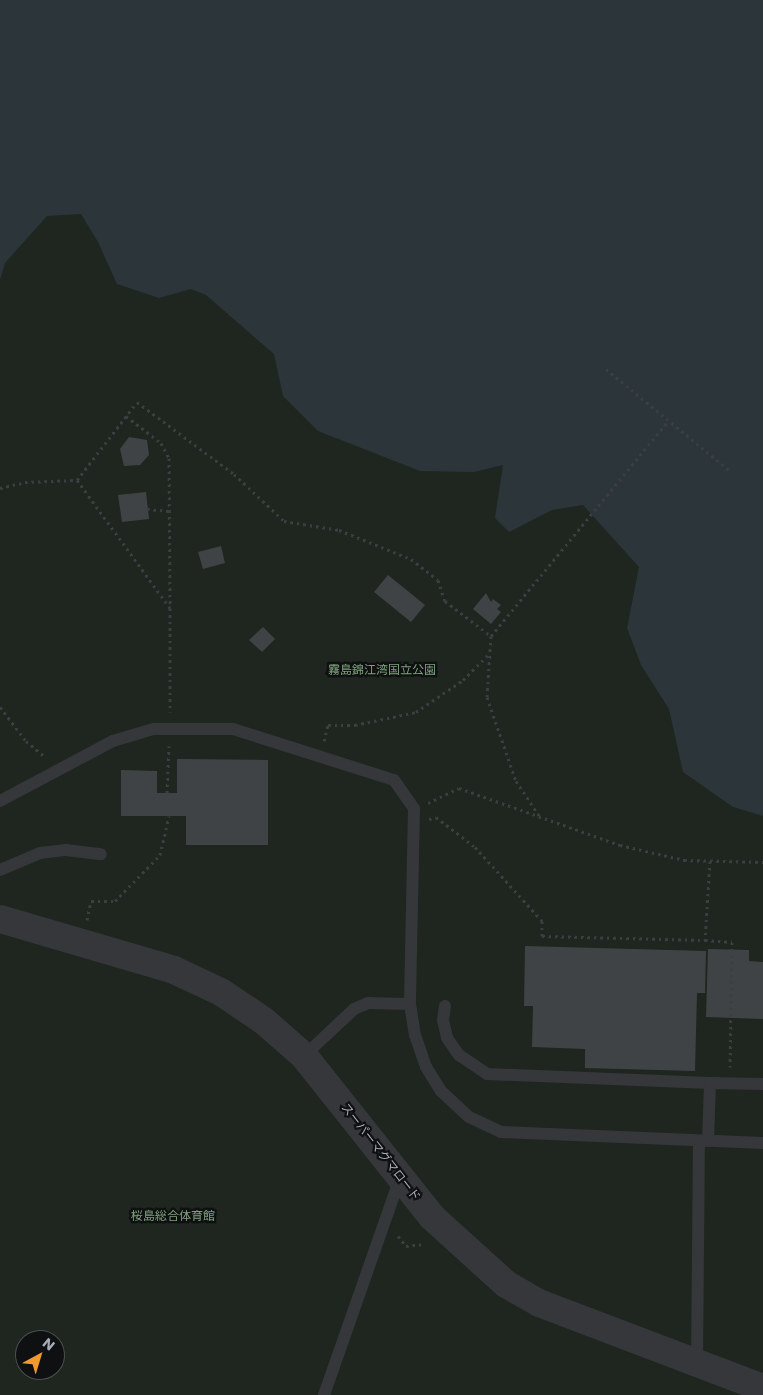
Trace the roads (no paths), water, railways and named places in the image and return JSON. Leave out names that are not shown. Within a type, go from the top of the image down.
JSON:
[{"type":"street","name":"スーパーマグマロード","points":[[0,919],[174,970],[221,992],[264,1021],[304,1056],[432,1217],[506,1284],[539,1303],[763,1388]]},
{"type":"lane","points":[[0,802],[113,741],[153,728],[233,730],[394,780],[414,809],[410,1004],[415,1035],[426,1067],[441,1091],[477,1121],[501,1132],[763,1142]]},
{"type":"lane","points":[[0,870],[40,853],[66,850],[101,854]]},
{"type":"lane","points":[[304,1056],[354,1009],[368,1003],[410,1004]]},
{"type":"lane","points":[[445,1006],[443,1020],[447,1038],[459,1055],[487,1074],[763,1084]]},
{"type":"lane","points":[[697,1364],[703,1141],[710,1083]]},
{"type":"lane","points":[[324,1395],[401,1176]]},
{"type":"park label","name":"霧島錦江湾国立公園","points":[[382,670]]},
{"type":"park label","name":"桜島総合体育館","points":[[173,1216]]}]
